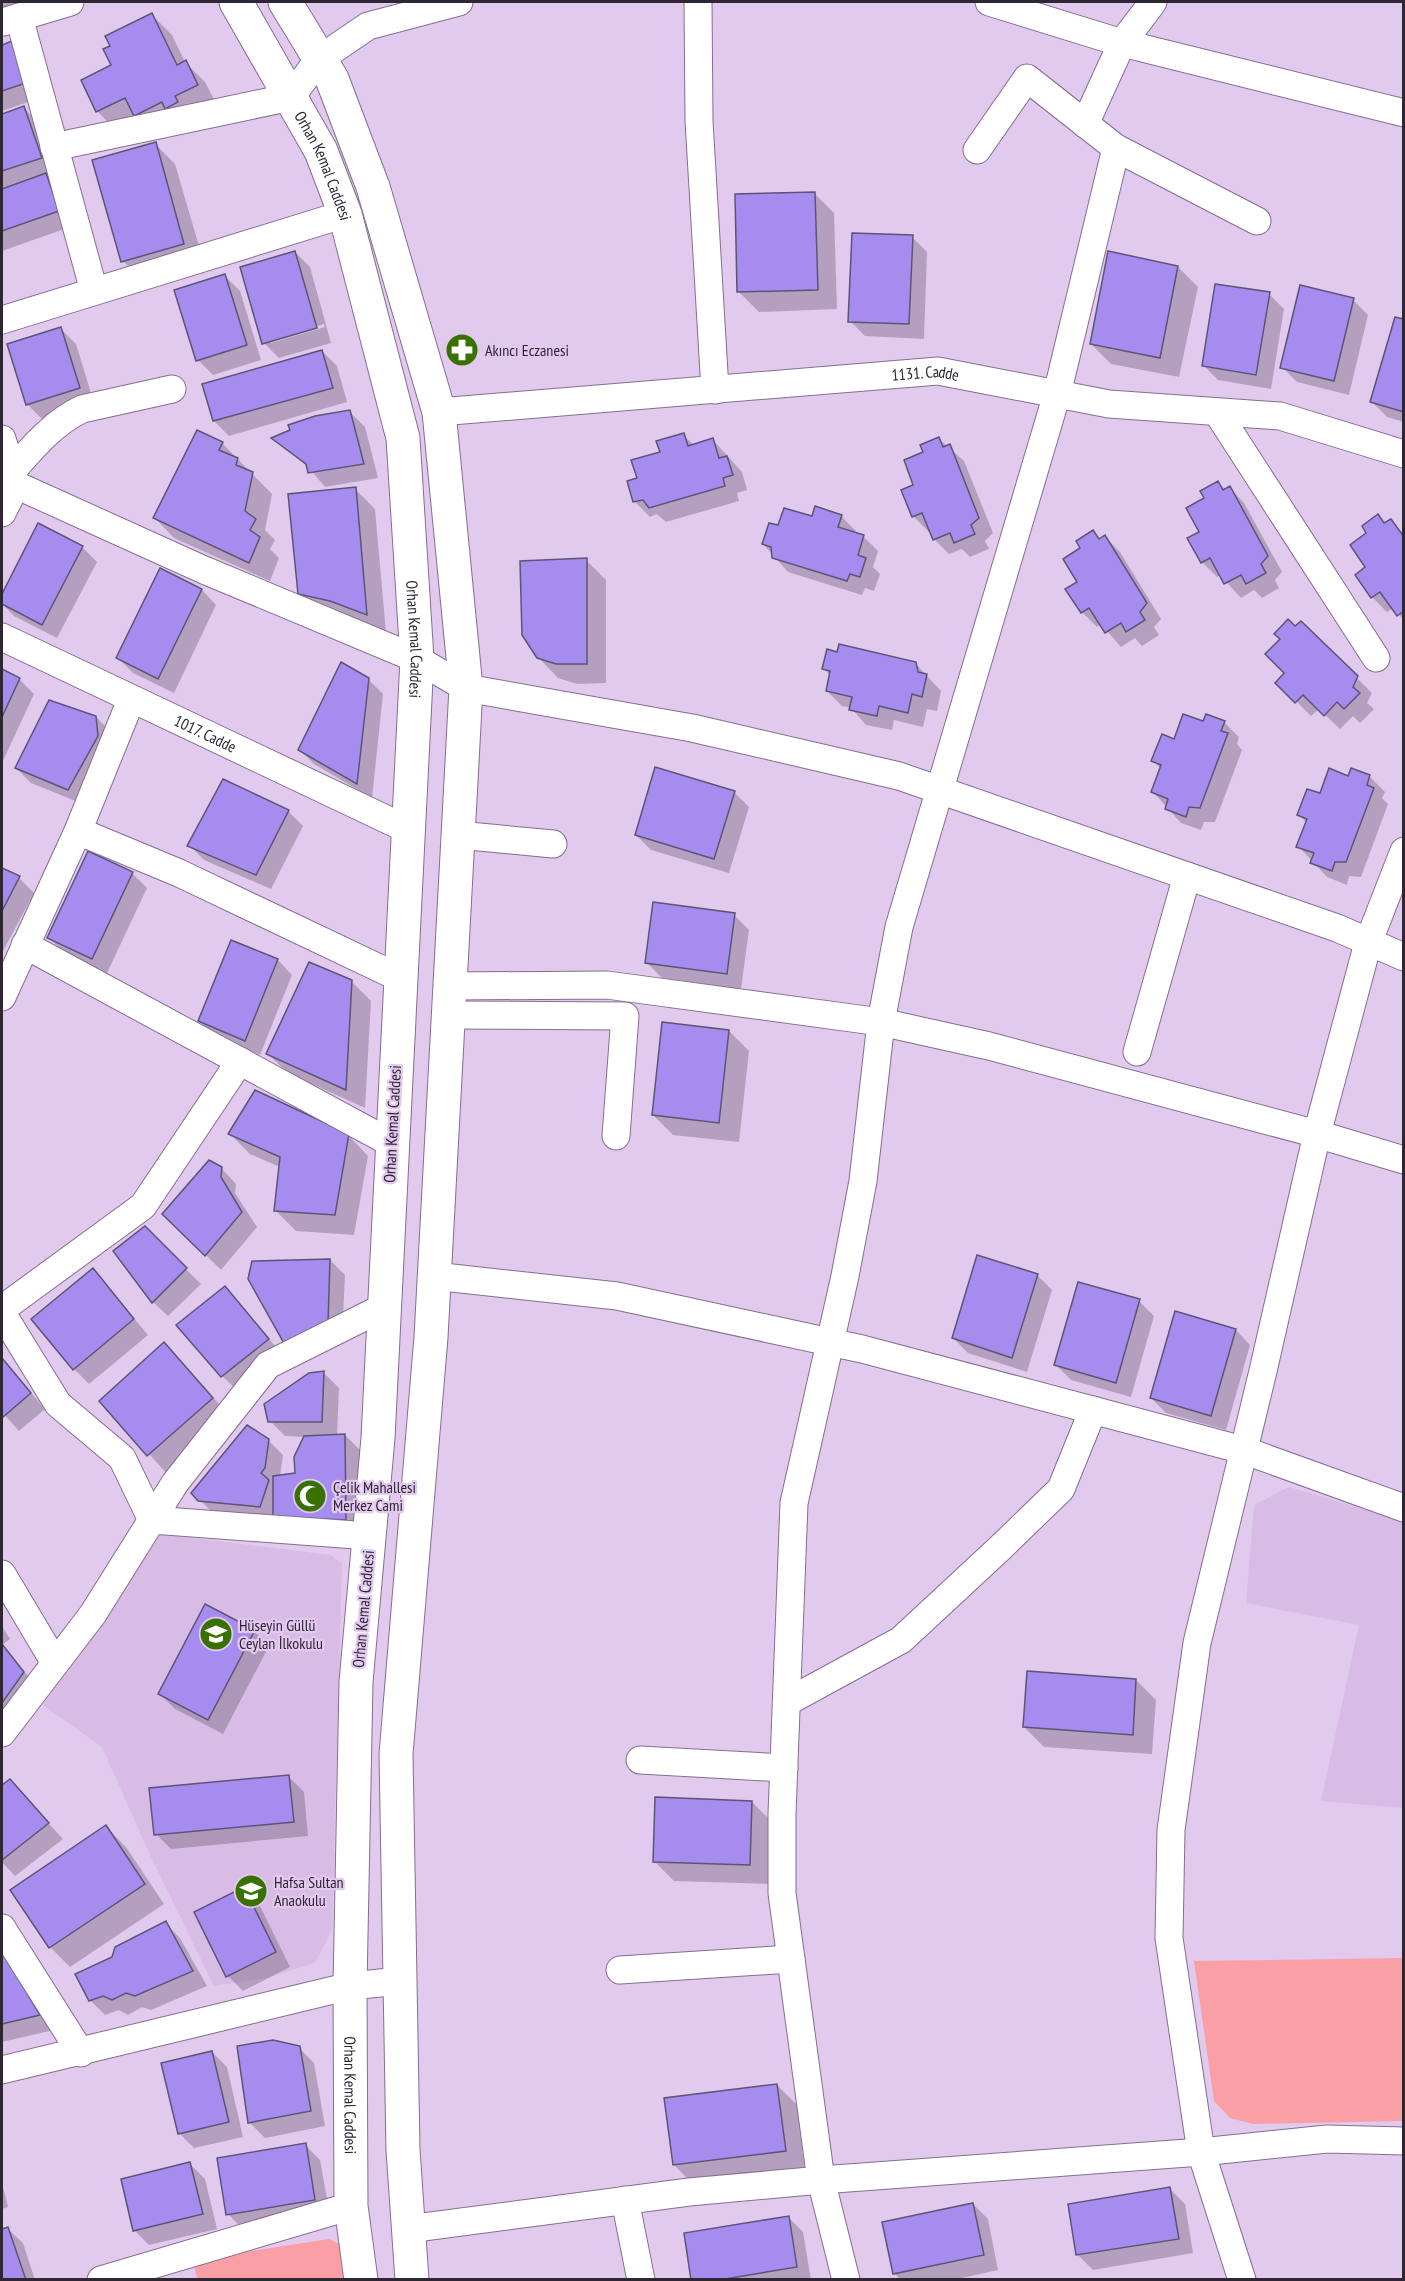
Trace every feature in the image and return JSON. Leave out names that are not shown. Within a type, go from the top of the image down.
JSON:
[{"type":"main road","name":"Orhan Kemal Caddesi","points":[[236,2],[321,151],[345,214],[403,438],[417,659],[384,1306],[369,1536],[356,1682],[350,1986],[351,2206],[361,2280]]},
{"type":"main road","points":[[285,2],[318,60],[332,79],[382,212],[439,412],[466,688],[434,1276],[396,1754],[403,2150],[412,2280]]},
{"type":"street","points":[[70,2],[10,20],[54,147],[94,291]]},
{"type":"street","points":[[54,147],[291,97],[318,60],[368,26],[459,2]]},
{"type":"street","points":[[698,2],[699,121],[716,390]]},
{"type":"street","points":[[989,2],[1122,43],[1404,113]]},
{"type":"street","points":[[1085,124],[1122,43],[1153,2]]},
{"type":"street","points":[[977,150],[1027,78],[1116,148],[1257,221]]},
{"type":"street","points":[[846,2280],[821,2180],[782,1893],[784,1768],[794,1503],[844,1276],[862,1181],[881,1023],[899,927],[1057,394],[1116,148]]},
{"type":"street","points":[[2,320],[345,214]]},
{"type":"street","name":"1131. Cadde","points":[[439,412],[938,371],[1109,404],[1280,416],[1404,454]]},
{"type":"street","points":[[2,513],[14,478],[37,443],[69,415],[82,409],[172,389]]},
{"type":"street","points":[[1217,412],[1376,658]]},
{"type":"street","points":[[2,439],[14,478],[204,570],[417,659],[466,688],[692,728],[899,776],[1337,928],[1404,957]]},
{"type":"street","name":"1017. Cadde","points":[[2,637],[409,830]]},
{"type":"street","points":[[2,997],[14,959],[78,831],[131,700]]},
{"type":"street","points":[[78,831],[179,873],[400,978]]},
{"type":"street","points":[[458,835],[553,844]]},
{"type":"street","points":[[1242,2280],[1201,2152],[1168,1938],[1171,1830],[1197,1642],[1317,1134],[1368,943],[1404,852]]},
{"type":"street","points":[[1137,1052],[1187,876]]},
{"type":"street","points":[[14,959],[240,1061],[391,1143]]},
{"type":"street","points":[[448,1001],[607,985],[881,1023],[988,1046],[1317,1134],[1404,1160]]},
{"type":"street","points":[[448,1001],[625,1016],[616,1136]]},
{"type":"street","points":[[2,1309],[143,1206],[240,1061]]},
{"type":"street","points":[[434,1276],[617,1296],[828,1341],[1243,1450],[1404,1508]]},
{"type":"street","points":[[2,1733],[93,1614],[175,1483],[268,1365],[384,1306]]},
{"type":"street","points":[[2,1313],[58,1404],[122,1458],[152,1520]]},
{"type":"street","points":[[787,1702],[900,1640],[999,1549],[1061,1489],[1093,1410]]},
{"type":"street","points":[[152,1520],[369,1536]]},
{"type":"street","points":[[2,1574],[55,1663]]},
{"type":"street","points":[[640,1760],[784,1768]]},
{"type":"street","points":[[2,1928],[81,2053]]},
{"type":"street","points":[[620,1970],[791,1959]]},
{"type":"street","points":[[2,2070],[81,2053],[350,1986],[400,1981]]},
{"type":"street","points":[[408,2229],[625,2200],[821,2180],[1201,2152],[1327,2139],[1404,2141]]},
{"type":"street","points":[[625,2200],[641,2280]]},
{"type":"street","points":[[101,2280],[351,2206]]},
{"type":"shaded area","points":[[1289,1487],[1403,1521],[1403,1808],[1321,1801],[1359,1625],[1246,1603],[1254,1505]]},
{"type":"shaded area","name":"Hüseyin Güllü Ceylan İlkokulu","points":[[161,1534],[331,1555],[342,1564],[332,1930],[315,1963],[266,1978],[214,1986],[149,1853],[102,1747],[43,1705]]},
{"type":"shaded area","points":[[1403,1958],[1403,2121],[1253,2124],[1230,2118],[1214,2101],[1194,1961]]},
{"type":"shaded area","points":[[329,2239],[343,2246],[346,2279],[197,2279],[193,2260]]},
{"type":"building","points":[[152,13],[177,65],[186,60],[198,85],[175,96],[178,102],[165,109],[162,102],[134,116],[125,98],[96,112],[81,80],[111,65],[103,49],[110,46],[105,36]]},
{"type":"building","points":[[12,41],[26,83],[2,91],[2,45]]},
{"type":"building","points":[[24,106],[42,158],[2,171],[2,114]]},
{"type":"building","points":[[156,142],[184,244],[121,262],[92,160]]},
{"type":"building","points":[[46,173],[59,211],[2,231],[2,189]]},
{"type":"building","points":[[815,192],[818,290],[737,292],[735,194]]},
{"type":"building","points":[[852,233],[913,235],[909,324],[848,322]]},
{"type":"building","points":[[295,251],[317,328],[262,344],[240,267]]},
{"type":"building","points":[[1108,251],[1178,266],[1160,358],[1090,344]]},
{"type":"building","points":[[225,274],[247,345],[196,361],[174,290]]},
{"type":"building","points":[[1215,284],[1270,292],[1256,375],[1202,366]]},
{"type":"building","points":[[1300,285],[1354,298],[1334,381],[1280,368]]},
{"type":"building","points":[[1395,317],[1404,319],[1404,412],[1370,402]]},
{"type":"building","points":[[61,327],[80,388],[26,405],[7,344]]},
{"type":"building","points":[[322,350],[333,388],[213,421],[202,384]]},
{"type":"building","points":[[350,410],[364,464],[308,473],[306,464],[271,438],[290,430],[288,425],[315,416]]},
{"type":"building","points":[[197,430],[223,442],[219,450],[238,458],[236,465],[253,472],[245,511],[256,519],[250,530],[260,537],[249,563],[153,518]]},
{"type":"building","points":[[684,433],[688,446],[713,438],[719,458],[727,456],[733,475],[723,478],[725,486],[649,508],[643,500],[633,502],[627,481],[637,478],[631,460],[660,452],[656,441]]},
{"type":"building","points":[[939,437],[943,447],[950,444],[979,518],[971,525],[975,534],[954,543],[950,533],[933,540],[922,513],[912,517],[901,490],[913,485],[904,460],[923,452],[920,445]]},
{"type":"building","points":[[1218,481],[1223,490],[1230,486],[1268,556],[1261,564],[1266,573],[1246,584],[1241,575],[1224,584],[1210,558],[1201,563],[1187,538],[1199,532],[1186,508],[1204,498],[1200,491]]},
{"type":"building","points":[[356,487],[367,615],[330,601],[298,594],[288,494]]},
{"type":"building","points":[[815,506],[842,515],[838,527],[864,535],[858,555],[866,558],[860,577],[850,574],[847,581],[772,558],[771,547],[762,544],[769,523],[778,525],[784,508],[812,516]]},
{"type":"building","points":[[1378,514],[1384,523],[1391,519],[1404,537],[1404,611],[1397,616],[1380,592],[1371,598],[1355,575],[1365,567],[1350,545],[1366,533],[1362,526]]},
{"type":"building","points":[[38,523],[83,546],[42,625],[2,604],[2,594]]},
{"type":"building","points":[[1093,530],[1099,539],[1105,535],[1147,603],[1140,612],[1145,620],[1126,632],[1121,623],[1105,633],[1089,608],[1081,613],[1065,589],[1077,582],[1063,559],[1080,548],[1076,541]]},
{"type":"building","points":[[587,558],[587,664],[556,664],[537,658],[522,635],[520,561]]},
{"type":"building","points":[[160,568],[202,589],[158,679],[116,658]]},
{"type":"building","points":[[1288,619],[1295,626],[1301,621],[1358,676],[1353,687],[1360,693],[1344,709],[1337,702],[1324,716],[1303,695],[1295,703],[1275,683],[1284,673],[1265,654],[1280,639],[1274,634]]},
{"type":"building","points":[[839,644],[916,662],[918,672],[927,674],[922,697],[912,694],[908,713],[879,706],[877,716],[849,710],[852,697],[826,691],[830,671],[822,669],[827,649],[837,652]]},
{"type":"building","points":[[341,662],[369,678],[357,784],[298,750]]},
{"type":"building","points":[[2,669],[20,678],[2,717]]},
{"type":"building","points":[[49,700],[96,716],[98,736],[68,790],[15,768]]},
{"type":"building","points":[[1183,714],[1203,721],[1206,714],[1225,721],[1221,731],[1228,733],[1200,808],[1189,807],[1186,817],[1165,809],[1168,799],[1151,792],[1161,765],[1151,761],[1162,734],[1174,739]]},
{"type":"building","points":[[655,767],[735,791],[714,859],[635,835]]},
{"type":"building","points":[[1329,768],[1348,776],[1351,768],[1370,775],[1367,785],[1374,788],[1346,862],[1335,862],[1332,871],[1310,863],[1314,853],[1296,847],[1307,819],[1297,815],[1307,789],[1320,793]]},
{"type":"building","points":[[223,779],[289,810],[256,875],[187,846]]},
{"type":"building","points":[[88,851],[133,872],[92,959],[47,938]]},
{"type":"building","points":[[2,868],[20,876],[2,911]]},
{"type":"building","points":[[653,902],[735,913],[727,974],[645,963]]},
{"type":"building","points":[[231,940],[278,959],[245,1041],[198,1021]]},
{"type":"building","points":[[309,962],[352,980],[346,1090],[266,1054]]},
{"type":"building","points":[[662,1022],[729,1030],[719,1123],[652,1115]]},
{"type":"building","points":[[255,1090],[349,1134],[335,1215],[274,1211],[280,1157],[228,1134]]},
{"type":"building","points":[[209,1160],[222,1167],[221,1177],[242,1212],[205,1256],[162,1214]]},
{"type":"building","points":[[145,1226],[187,1268],[152,1303],[113,1251]]},
{"type":"building","points":[[977,1255],[1038,1274],[1012,1358],[952,1338]]},
{"type":"building","points":[[330,1259],[328,1324],[285,1345],[248,1279],[252,1261]]},
{"type":"building","points":[[93,1268],[134,1319],[73,1370],[31,1319]]},
{"type":"building","points":[[1078,1282],[1140,1299],[1116,1383],[1054,1365]]},
{"type":"building","points":[[225,1286],[269,1339],[221,1377],[176,1325]]},
{"type":"building","points":[[1175,1311],[1236,1329],[1211,1416],[1150,1398]]},
{"type":"building","points":[[164,1342],[213,1398],[147,1456],[99,1401]]},
{"type":"building","points":[[2,1358],[31,1393],[3,1417],[2,1415]]},
{"type":"building","points":[[324,1371],[322,1422],[268,1422],[264,1404],[309,1373]]},
{"type":"building","points":[[247,1425],[269,1439],[265,1468],[261,1473],[269,1480],[260,1507],[198,1501],[191,1493]]},
{"type":"building","name":"Çelik Mahallesi Merkez Cami","points":[[345,1434],[346,1520],[273,1517],[273,1476],[295,1473],[294,1457],[304,1436]]},
{"type":"building","points":[[205,1604],[255,1630],[208,1720],[158,1694]]},
{"type":"building","points":[[2,1644],[24,1672],[2,1703]]},
{"type":"building","points":[[1027,1671],[1136,1679],[1133,1735],[1023,1727]]},
{"type":"building","points":[[289,1775],[294,1822],[154,1835],[149,1788]]},
{"type":"building","points":[[10,1779],[49,1823],[2,1860],[2,1785]]},
{"type":"building","points":[[655,1797],[752,1801],[750,1865],[653,1862]]},
{"type":"building","points":[[106,1825],[145,1884],[49,1948],[10,1890]]},
{"type":"building","points":[[244,1887],[276,1952],[226,1977],[194,1912]]},
{"type":"building","points":[[166,1921],[193,1971],[135,1996],[126,1993],[112,2000],[103,1996],[89,2001],[75,1974],[112,1957],[115,1947]]},
{"type":"building","points":[[2,1951],[40,2015],[2,2024]]},
{"type":"building","points":[[273,2040],[300,2046],[311,2111],[248,2123],[237,2046]]},
{"type":"building","points":[[212,2051],[229,2122],[178,2134],[161,2063]]},
{"type":"building","points":[[777,2084],[786,2151],[673,2165],[664,2098]]},
{"type":"building","points":[[306,2143],[315,2200],[226,2215],[217,2158]]},
{"type":"building","points":[[190,2162],[203,2214],[133,2231],[121,2179]]},
{"type":"building","points":[[1170,2187],[1179,2239],[1076,2255],[1068,2204]]},
{"type":"building","points":[[973,2203],[984,2255],[893,2274],[882,2222]]},
{"type":"building","points":[[789,2216],[797,2267],[719,2280],[691,2280],[684,2233]]},
{"type":"building","points":[[8,2227],[26,2280],[2,2280],[2,2229]]},
{"type":"place","name":"Akıncı Eczanesi","points":[[462,350]]},
{"type":"place","name":"Çelik Mahallesi Merkez Cami","points":[[310,1496]]},
{"type":"place","name":"Hüseyin Güllü Ceylan İlkokulu","points":[[216,1634]]},
{"type":"place","name":"Hafsa Sultan Anaokulu","points":[[251,1891]]}]
